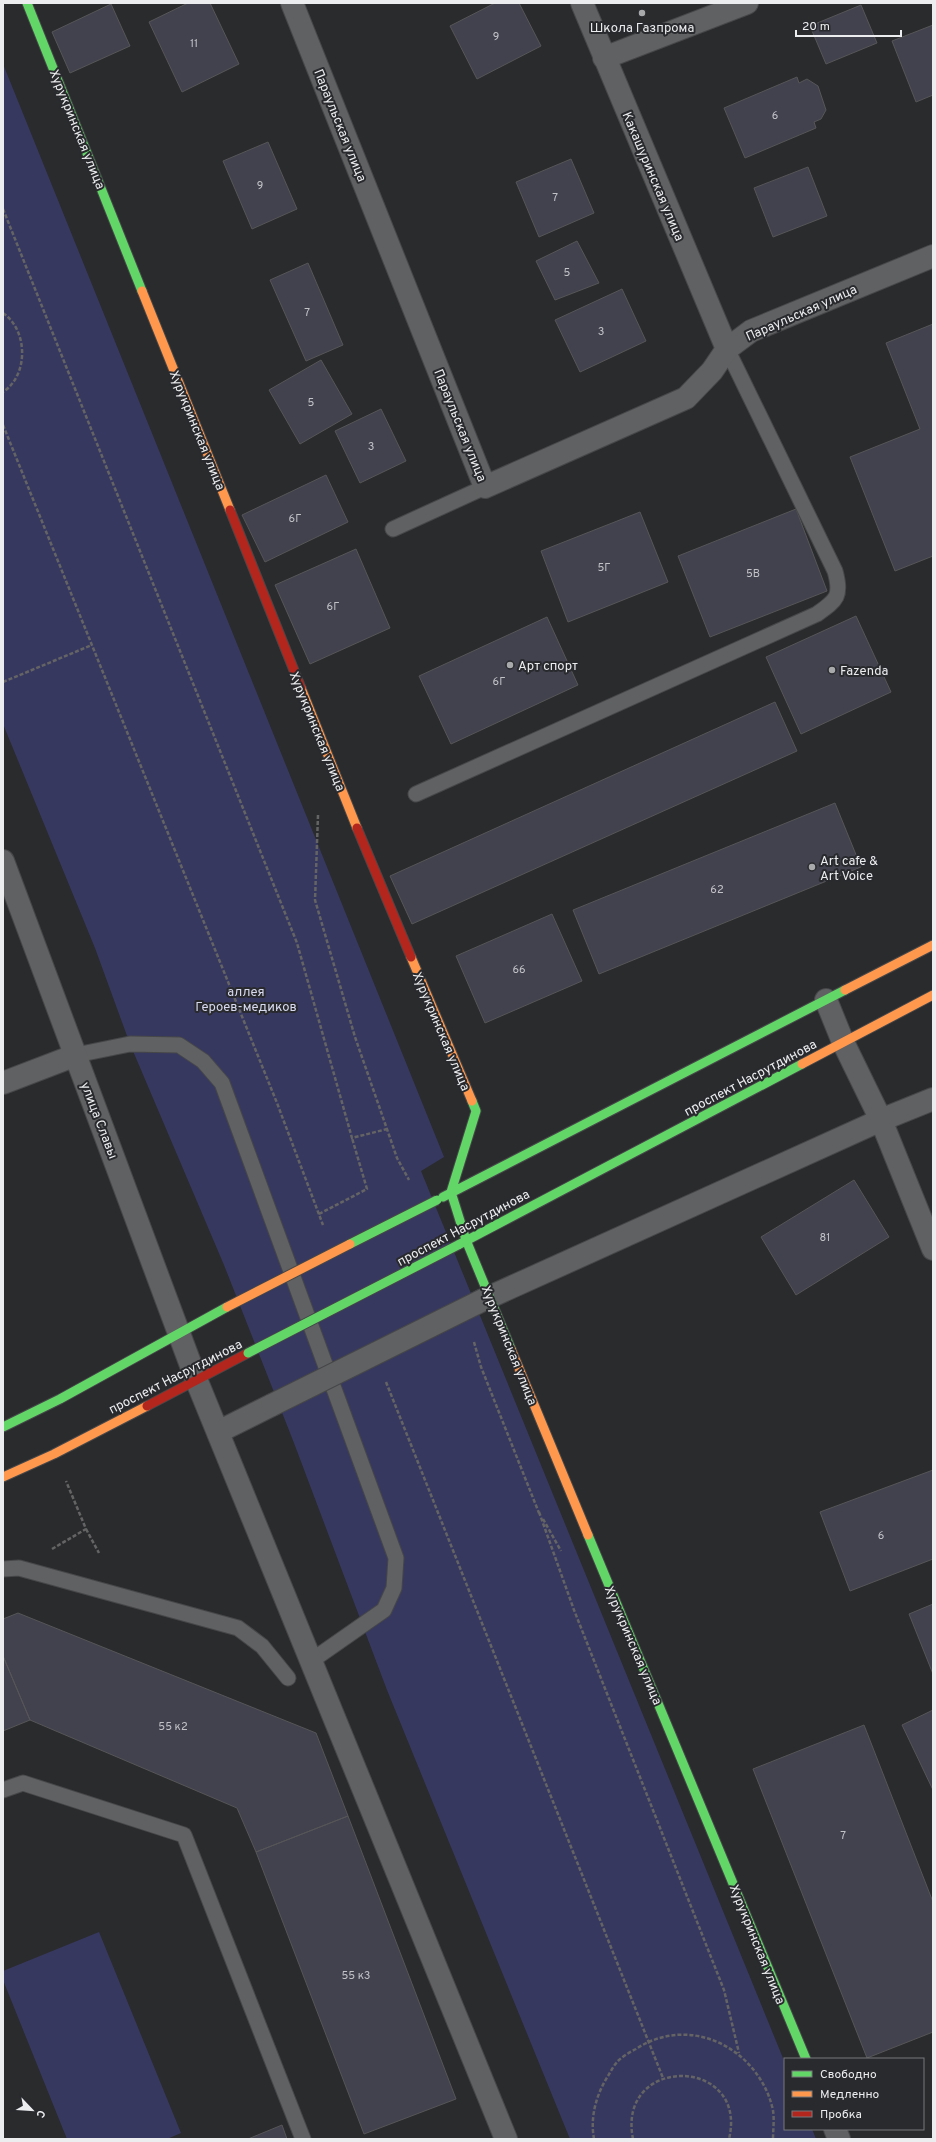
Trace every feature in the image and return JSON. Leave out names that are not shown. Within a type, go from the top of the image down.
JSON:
[{"type":"street","name":"Хурукринская улица","points":[[27,3],[355,824],[476,1111],[451,1192],[487,1299],[806,2058]]},
{"type":"street","name":"Параульская улица","points":[[292,3],[484,487],[686,398],[712,371],[726,349],[751,331],[933,256]]},
{"type":"street","name":"Какашуринская улица","points":[[582,3],[726,349]]},
{"type":"street","points":[[604,58],[747,3]]},
{"type":"street","name":"улица Славы","points":[[3,861],[196,1379],[506,2139]]},
{"type":"street","points":[[3,1427],[36,1412],[179,1331],[933,945]]},
{"type":"street","name":"проспект Насрутдинова","points":[[3,1477],[54,1454],[196,1379],[458,1245],[933,995]]},
{"type":"street","points":[[826,1000],[843,1042],[881,1120],[933,1249]]},
{"type":"street","points":[[3,1083],[76,1055]]},
{"type":"street","points":[[218,1432],[487,1299],[881,1120],[933,1099]]},
{"type":"lane","points":[[416,794],[817,614],[835,602],[840,587],[835,571],[726,349]]},
{"type":"lane","points":[[393,529],[484,487]]},
{"type":"lane","points":[[76,1055],[130,1044],[179,1046],[203,1061],[222,1083],[396,1558],[394,1588],[384,1610],[311,1661]]},
{"type":"lane","points":[[3,1569],[18,1568],[238,1628],[262,1646],[288,1678]]},
{"type":"lane","points":[[3,1790],[22,1783],[184,1835],[303,2139]]},
{"type":"path","points":[[3,209],[298,943],[367,1189],[319,1214]]},
{"type":"path","points":[[3,313],[8,316],[19,333],[23,353],[19,372],[8,388],[3,392]]},
{"type":"path","points":[[3,682],[92,645]]},
{"type":"path","points":[[318,808],[315,900],[355,1037],[397,1158]]},
{"type":"path","points":[[352,1138],[387,1129]]},
{"type":"path","points":[[539,1512],[577,1618],[724,1990],[739,2053]]},
{"type":"path","points":[[86,1529],[99,1553]]},
{"type":"path","points":[[594,2139],[592,2125],[599,2090],[619,2060],[648,2041],[680,2034],[711,2038],[739,2053],[760,2077],[772,2107],[773,2139]]},
{"type":"path","points":[[633,2139],[631,2126],[634,2106],[646,2089],[664,2077],[682,2074],[702,2078],[718,2090],[729,2106],[733,2126],[730,2139]]},
{"type":"green space","name":"аллея Героев-медиков","points":[[3,64],[444,1157],[421,1171],[784,2061],[784,2130],[812,2130],[816,2139],[570,2139],[387,1690],[294,1443],[224,1265],[130,1044],[95,948],[3,724]]},
{"type":"green space","points":[[99,1932],[181,2133],[167,2139],[67,2139],[3,1980],[3,1971]]},
{"type":"building","points":[[188,3],[210,3],[239,64],[182,92],[149,22]]},
{"type":"building","points":[[495,3],[519,3],[541,46],[477,79],[450,26]]},
{"type":"building","points":[[111,4],[130,46],[70,73],[52,32]]},
{"type":"building","points":[[861,5],[877,43],[826,64],[810,26]]},
{"type":"building","points":[[933,25],[933,95],[916,102],[892,41]]},
{"type":"building","points":[[797,77],[799,83],[807,79],[818,86],[826,110],[821,119],[814,122],[816,128],[745,158],[724,108]]},
{"type":"building","points":[[268,142],[297,209],[252,229],[223,161]]},
{"type":"building","points":[[571,159],[594,213],[539,237],[516,182]]},
{"type":"building","points":[[808,167],[827,216],[773,237],[754,188]]},
{"type":"building","points":[[577,241],[599,283],[555,300],[536,261]]},
{"type":"building","points":[[308,263],[343,345],[306,361],[270,280]]},
{"type":"building","points":[[622,289],[646,341],[580,372],[555,320]]},
{"type":"building","points":[[933,324],[933,556],[895,571],[850,457],[920,429],[886,343]]},
{"type":"building","points":[[321,360],[352,414],[300,444],[269,390]]},
{"type":"building","points":[[381,409],[406,461],[360,483],[335,431]]},
{"type":"building","points":[[326,475],[348,522],[265,562],[242,515]]},
{"type":"building","points":[[796,509],[827,591],[710,637],[678,556]]},
{"type":"building","points":[[640,512],[668,582],[568,622],[541,551]]},
{"type":"building","points":[[356,549],[390,628],[310,664],[275,585]]},
{"type":"building","points":[[856,616],[891,692],[801,734],[766,657]]},
{"type":"building","points":[[547,617],[578,685],[451,744],[419,676]]},
{"type":"building","points":[[775,702],[797,751],[412,924],[390,876]]},
{"type":"building","points":[[835,803],[861,867],[599,974],[573,910]]},
{"type":"building","points":[[552,914],[582,981],[485,1023],[456,956]]},
{"type":"building","points":[[854,1180],[889,1237],[796,1295],[761,1237]]},
{"type":"building","points":[[933,1470],[933,1559],[850,1591],[820,1512]]},
{"type":"building","points":[[933,1604],[933,1674],[909,1614]]},
{"type":"building","points":[[18,1613],[316,1733],[348,1816],[256,1852],[237,1808],[30,1720],[3,1656],[3,1619]]},
{"type":"building","points":[[3,1656],[30,1720],[3,1731]]},
{"type":"building","points":[[933,1710],[933,1790],[902,1725]]},
{"type":"building","points":[[864,1725],[933,1902],[933,2032],[867,2058],[753,1769]]},
{"type":"building","points":[[348,1816],[456,2099],[364,2134],[256,1852]]},
{"type":"building","points":[[282,2125],[287,2139],[248,2139]]},
{"type":"traffic: fast","points":[[27,3],[142,291]]},
{"type":"traffic: fast","points":[[443,1197],[845,990]]},
{"type":"traffic: fast","points":[[458,1245],[802,1064]]},
{"type":"traffic: fast","points":[[472,1101],[476,1111],[451,1192],[466,1240],[511,1349]]},
{"type":"traffic: fast","points":[[350,1244],[437,1200]]},
{"type":"traffic: fast","points":[[248,1353],[458,1245]]},
{"type":"traffic: fast","points":[[3,1427],[60,1399],[227,1307]]},
{"type":"traffic: fast","points":[[588,1535],[806,2058]]},
{"type":"traffic: slow","points":[[142,291],[230,510]]},
{"type":"traffic: slow","points":[[301,688],[357,828]]},
{"type":"traffic: slow","points":[[845,990],[933,945]]},
{"type":"traffic: slow","points":[[411,957],[472,1101]]},
{"type":"traffic: slow","points":[[802,1064],[933,995]]},
{"type":"traffic: slow","points":[[227,1307],[350,1244]]},
{"type":"traffic: slow","points":[[511,1349],[588,1535]]},
{"type":"traffic: slow","points":[[3,1477],[54,1454],[147,1406]]},
{"type":"traffic: jam","points":[[230,510],[301,688]]},
{"type":"traffic: jam","points":[[357,828],[411,957]]},
{"type":"traffic: jam","points":[[147,1406],[248,1353]]},
{"type":"place","name":"Школа Газпрома","points":[[642,13]]},
{"type":"place","name":"Арт спорт","points":[[510,665]]},
{"type":"place","name":"Fazenda","points":[[832,670]]},
{"type":"place","name":"Art cafe & Art Voice","points":[[812,867]]}]
